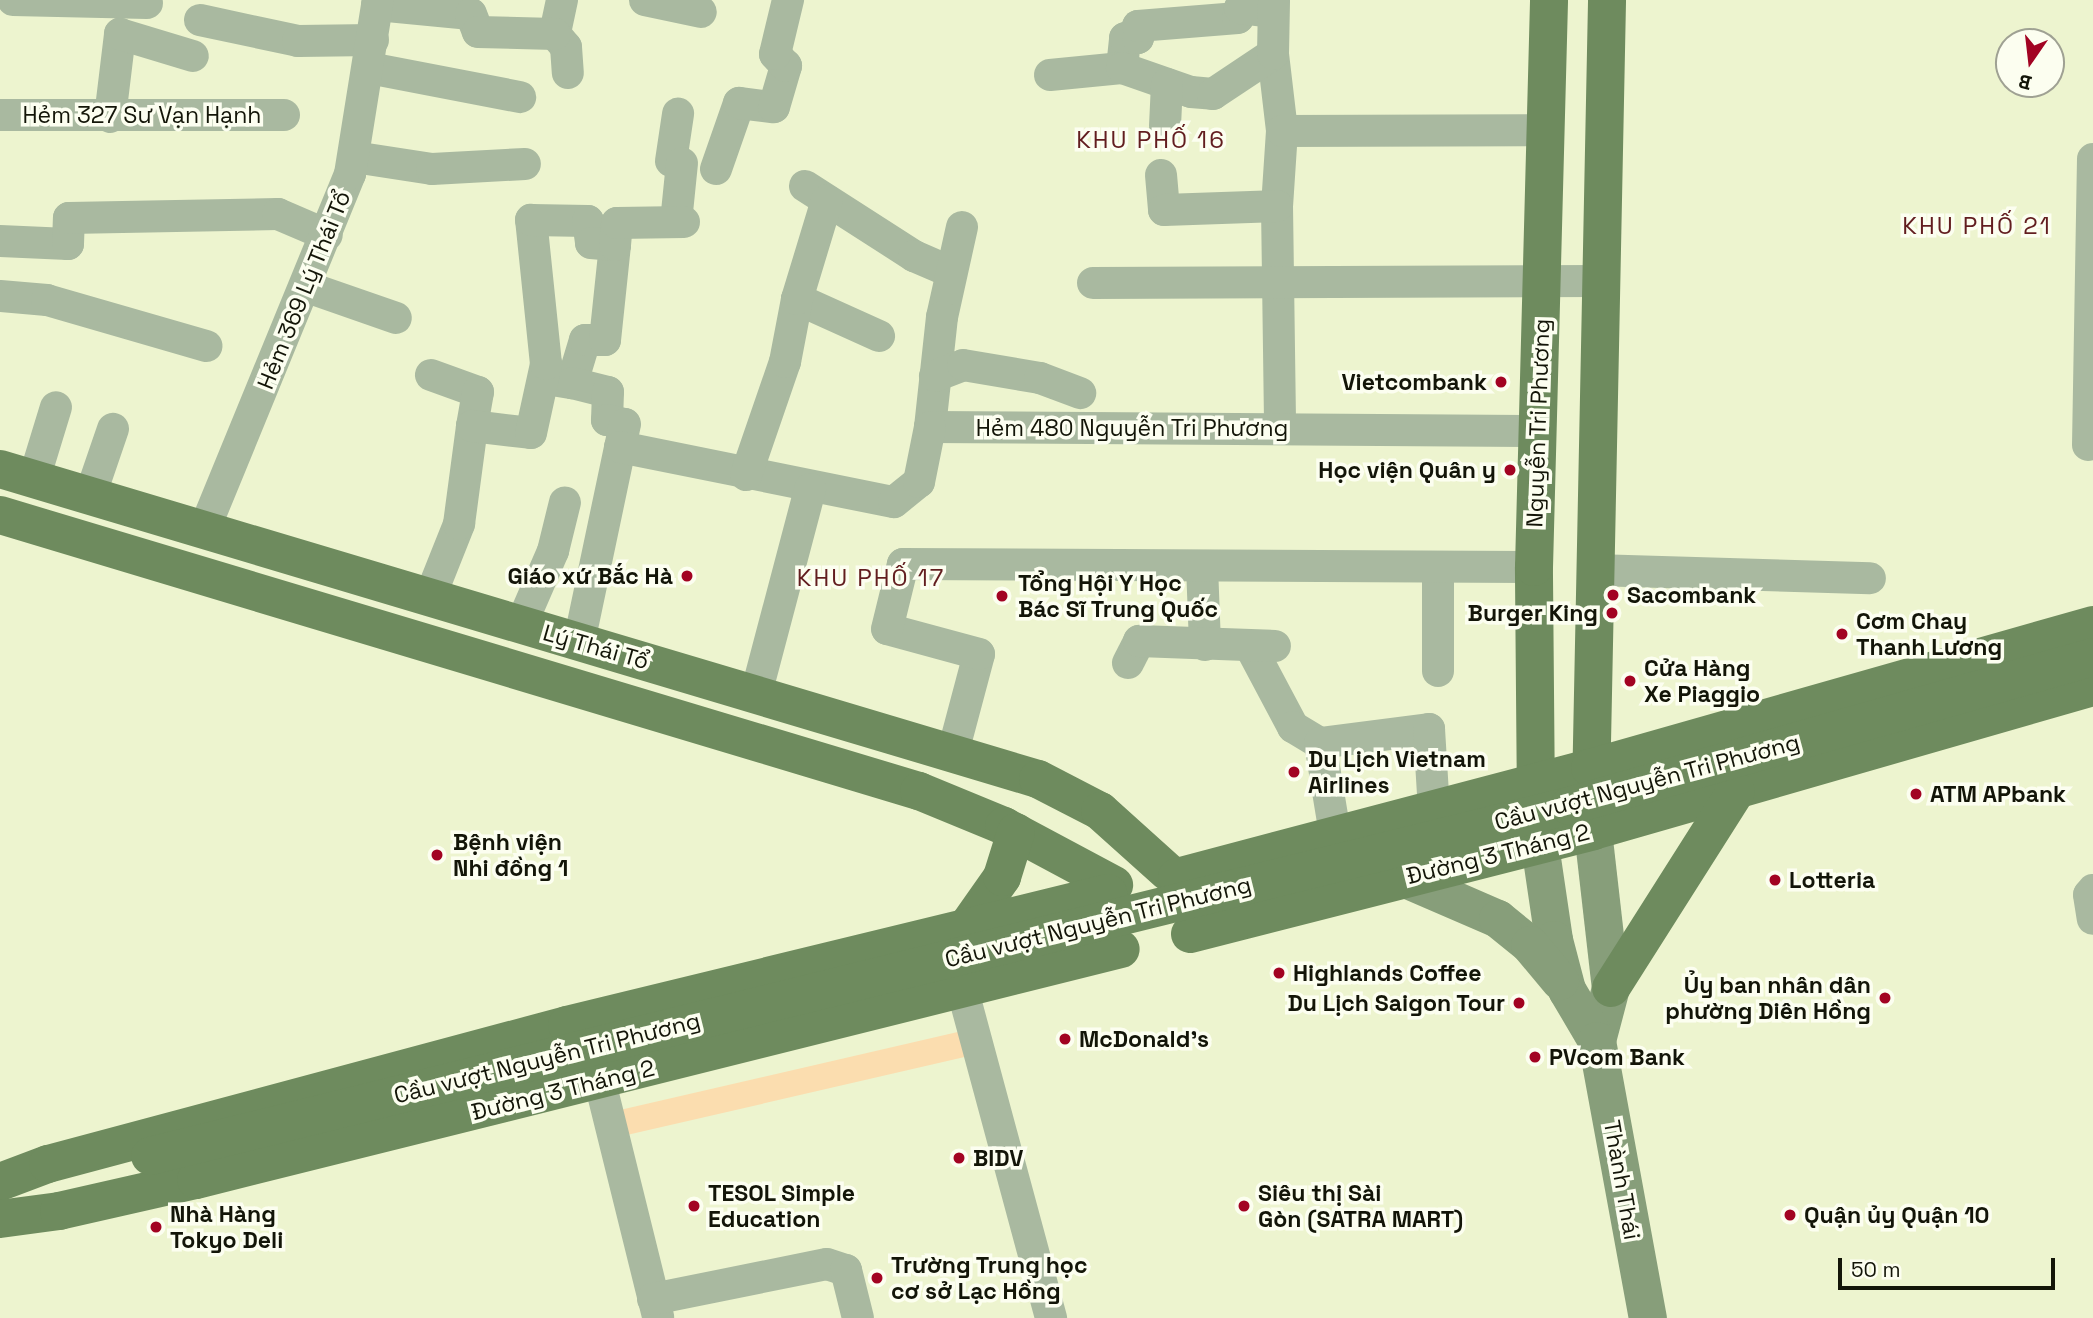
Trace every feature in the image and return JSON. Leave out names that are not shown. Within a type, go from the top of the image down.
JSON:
[{"type":"main road","name":"Nguyễn Tri Phương","points":[[1540,845],[1533,783],[1534,567],[1549,0]]},
{"type":"main road","points":[[1593,831],[1590,768],[1607,0]]},
{"type":"main road","name":"Lý Thái Tổ","points":[[17,474],[953,752],[1067,792],[1126,831],[1172,875]]},
{"type":"main road","name":"Lý Thái Tổ","points":[[0,515],[919,791],[1016,832],[1105,892]]},
{"type":"main road","points":[[430,644],[436,598]]},
{"type":"main road","points":[[1,1200],[48,1164],[441,1049],[976,914],[1105,892],[1138,869],[1172,875],[1434,810],[1653,750],[1814,693],[2017,637],[2091,625]]},
{"type":"main road","name":"Cầu vượt Nguyễn Tri Phương","points":[[1,1200],[150,1156],[1569,806],[2091,625]]},
{"type":"main road","name":"Đường 3 Tháng 2","points":[[1951,738],[2093,687]]},
{"type":"main road","name":"Đường 3 Tháng 2","points":[[1,1200],[59,1211],[603,1093],[962,988],[1157,949],[1401,877],[1593,831],[1804,769],[2093,709]]},
{"type":"main road","points":[[1611,988],[1736,791]]},
{"type":"main road","name":"Thành Thái","points":[[1593,831],[1611,988],[1597,1041]]},
{"type":"main road","points":[[976,914],[1002,877],[1016,832]]},
{"type":"main road","name":"Thành Thái","points":[[1540,845],[1554,940],[1567,990],[1597,1041],[1648,1318]]},
{"type":"main road","points":[[1105,892],[1104,924],[1157,949],[1194,903],[1172,875]]},
{"type":"main road","points":[[1401,877],[1498,919],[1530,945],[1567,990]]},
{"type":"main road","points":[[0,1154],[441,1049]]},
{"type":"street","points":[[13,0],[147,3]]},
{"type":"street","points":[[555,34],[562,0]]},
{"type":"street","points":[[645,0],[701,12]]},
{"type":"street","points":[[716,169],[739,103],[774,107],[786,66],[775,54],[788,0]]},
{"type":"street","points":[[377,3],[471,14],[478,32],[555,34],[566,47],[568,73]]},
{"type":"street","name":"Hẻm 369 Lý Thái Tổ","points":[[204,530],[307,287],[354,157],[377,3]]},
{"type":"street","points":[[1122,68],[1125,38],[1138,38],[1138,26],[1181,21],[1213,9],[1238,18],[1240,8],[1273,6],[1273,54],[1282,131],[1277,206],[1280,428]]},
{"type":"street","points":[[201,20],[371,54],[520,97]]},
{"type":"street","points":[[110,117],[120,34],[194,56]]},
{"type":"street","points":[[1050,75],[1122,68],[1167,84],[1213,94],[1273,54]]},
{"type":"street","points":[[1165,126],[1167,84]]},
{"type":"street","points":[[472,426],[531,433],[558,381],[585,340],[605,340],[617,223],[680,222],[676,162],[678,114]]},
{"type":"street","name":"Hẻm 327 Sư Vạn Hạnh","points":[[0,115],[284,116]]},
{"type":"street","points":[[1282,131],[1545,130]]},
{"type":"street","points":[[354,157],[432,169],[525,164]]},
{"type":"street","points":[[2088,445],[2093,159]]},
{"type":"street","points":[[1161,175],[1164,209],[1277,206]]},
{"type":"street","points":[[746,475],[785,362],[816,193],[914,256],[951,272]]},
{"type":"street","points":[[0,241],[68,244],[69,218],[278,214],[327,235]]},
{"type":"street","points":[[579,642],[625,424],[607,420],[608,392],[558,381],[547,364],[531,220],[588,221],[591,243],[615,245]]},
{"type":"street","points":[[620,447],[810,489],[894,502],[919,482],[930,427],[934,376],[951,272],[962,227]]},
{"type":"street","points":[[1093,283],[1541,279],[1600,281]]},
{"type":"street","points":[[307,287],[396,318]]},
{"type":"street","points":[[0,296],[47,300],[206,346]]},
{"type":"street","points":[[797,299],[879,336]]},
{"type":"street","points":[[934,376],[963,365],[1040,378],[1080,393]]},
{"type":"street","points":[[431,375],[478,392],[459,524],[436,598]]},
{"type":"street","points":[[17,474],[56,407]]},
{"type":"street","name":"Hẻm 480 Nguyễn Tri Phương","points":[[930,427],[1537,431]]},
{"type":"street","points":[[90,496],[113,429]]},
{"type":"street","points":[[756,694],[810,489]]},
{"type":"street","points":[[521,625],[553,551],[565,502]]},
{"type":"street","points":[[953,752],[979,654],[887,629],[903,564],[1534,567]]},
{"type":"street","points":[[1202,566],[1205,645]]},
{"type":"street","points":[[1438,567],[1438,671]]},
{"type":"street","points":[[1594,570],[1870,578]]},
{"type":"street","points":[[1128,663],[1139,641],[1263,646],[1293,727],[1320,743],[1429,729],[1434,810]]},
{"type":"street","points":[[1320,743],[1335,834]]},
{"type":"street","points":[[2093,890],[2089,895],[2093,919]]},
{"type":"street","points":[[962,988],[1051,1318]]},
{"type":"street","points":[[603,1093],[656,1308],[827,1264],[846,1270],[858,1318]]},
{"type":"shaded area","points":[[962,1031],[968,1056],[627,1135],[621,1110]]},
{"type":"place","name":"Vietcombank","points":[[1501,382]]},
{"type":"place","name":"Học viện Quân y","points":[[1510,470]]},
{"type":"place","name":"Giáo xứ Bắc Hà","points":[[687,576]]},
{"type":"place","name":"Sacombank","points":[[1613,595]]},
{"type":"place","name":"Tổng Hội Y Học Bác Sĩ Trung Quốc","points":[[1002,596]]},
{"type":"place","name":"Burger King","points":[[1612,613]]},
{"type":"place","name":"Cơm Chay Thanh Lương","points":[[1842,634]]},
{"type":"place","name":"Cửa Hàng Xe Piaggio","points":[[1630,681]]},
{"type":"place","name":"Du Lịch Vietnam Airlines","points":[[1294,772]]},
{"type":"place","name":"ATM APbank","points":[[1916,794]]},
{"type":"place","name":"Bệnh viện Nhi đồng 1","points":[[437,855]]},
{"type":"place","name":"Lotteria","points":[[1775,880]]},
{"type":"place","name":"Highlands Coffee","points":[[1279,973]]},
{"type":"place","name":"Ủy ban nhân dân phường Diên Hồng","points":[[1885,998]]},
{"type":"place","name":"Du Lịch Saigon Tour","points":[[1519,1003]]},
{"type":"place","name":"McDonald's","points":[[1065,1039]]},
{"type":"place","name":"PVcom Bank","points":[[1535,1057]]},
{"type":"place","name":"BIDV","points":[[959,1158]]},
{"type":"place","name":"TESOL Simple Education","points":[[694,1206]]},
{"type":"place","name":"Siêu thị Sài Gòn (SATRA MART)","points":[[1244,1206]]},
{"type":"place","name":"Quận ủy Quận 10","points":[[1790,1215]]},
{"type":"place","name":"Nhà Hàng Tokyo Deli","points":[[156,1227]]},
{"type":"place","name":"Trường Trung học cơ sở Lạc Hồng","points":[[877,1278]]},
{"type":"district","name":"KHU PHỐ 16","points":[[1151,140]]},
{"type":"district","name":"KHU PHỐ 21","points":[[1977,226]]},
{"type":"district","name":"KHU PHỐ 17","points":[[871,578]]}]
